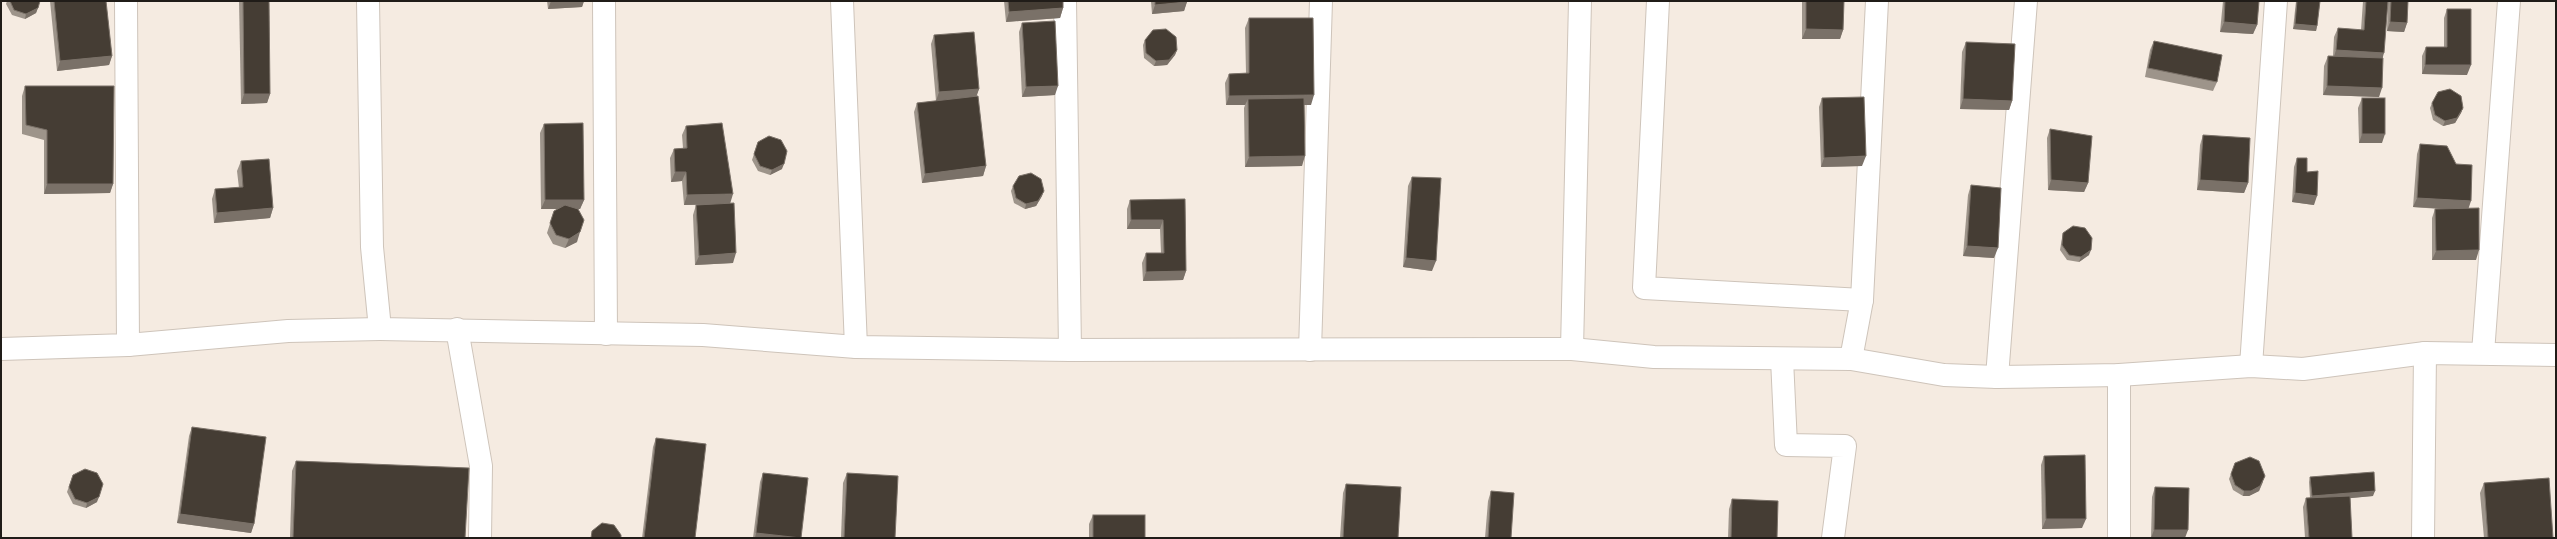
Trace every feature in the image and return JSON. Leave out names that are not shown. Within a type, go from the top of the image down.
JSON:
[{"type":"street","points":[[126,1],[128,345]]},
{"type":"street","points":[[368,1],[372,247],[380,329]]},
{"type":"street","points":[[604,1],[606,334]]},
{"type":"street","points":[[842,1],[856,347]]},
{"type":"street","points":[[1066,1],[1070,350]]},
{"type":"street","points":[[1310,350],[1321,1]]},
{"type":"street","points":[[1572,349],[1580,1]]},
{"type":"street","points":[[1658,1],[1644,288],[1862,300]]},
{"type":"street","points":[[1851,359],[1862,300],[1877,1]]},
{"type":"street","points":[[1997,376],[2026,1]]},
{"type":"street","points":[[2251,366],[2276,1]]},
{"type":"street","points":[[2483,353],[2509,1]]},
{"type":"street","points":[[1,349],[128,345],[288,331],[457,329],[606,334],[703,335],[856,347],[1070,350],[1572,349],[1654,357],[1851,359],[1944,375],[1997,376],[2119,375],[2251,366],[2303,369],[2425,353],[2556,355]]},
{"type":"street","points":[[457,329],[481,466],[480,538]]},
{"type":"street","points":[[2422,538],[2425,353]]},
{"type":"street","points":[[1782,359],[1786,445],[1845,446],[1833,538]]},
{"type":"street","points":[[2119,375],[2119,538]]},
{"type":"building","points":[[10,1],[40,1],[38,8],[26,14],[14,10]]},
{"type":"building","points":[[54,1],[106,1],[112,56],[60,61]]},
{"type":"building","points":[[243,1],[269,1],[270,94],[244,94]]},
{"type":"building","points":[[1008,1],[1063,1],[1063,8],[1009,12]]},
{"type":"building","points":[[1155,1],[1187,1],[1187,2],[1155,5]]},
{"type":"building","points":[[1806,1],[1844,1],[1843,30],[1806,29]]},
{"type":"building","points":[[2225,1],[2259,1],[2257,25],[2224,22]]},
{"type":"building","points":[[2297,1],[2320,1],[2317,26],[2295,24]]},
{"type":"building","points":[[2366,1],[2388,1],[2384,53],[2336,50],[2338,28],[2364,30]]},
{"type":"building","points":[[2391,1],[2408,1],[2407,23],[2390,22]]},
{"type":"building","points":[[2447,9],[2471,9],[2471,65],[2425,65],[2426,47],[2447,47]]},
{"type":"building","points":[[1249,18],[1313,18],[1314,95],[1229,96],[1229,74],[1249,73]]},
{"type":"building","points":[[1055,21],[1058,86],[1026,87],[1022,23]]},
{"type":"building","points":[[1166,29],[1176,37],[1177,50],[1169,60],[1156,61],[1146,53],[1145,40],[1153,30]]},
{"type":"building","points":[[974,32],[979,89],[939,92],[934,35]]},
{"type":"building","points":[[2154,41],[2222,55],[2217,82],[2148,68]]},
{"type":"building","points":[[1966,42],[2015,44],[2012,101],[1963,99]]},
{"type":"building","points":[[2328,56],[2383,58],[2382,88],[2327,86]]},
{"type":"building","points":[[25,86],[114,86],[113,184],[47,184],[47,130],[26,125]]},
{"type":"building","points":[[2450,89],[2461,96],[2463,108],[2457,118],[2445,121],[2435,115],[2432,103],[2438,92]]},
{"type":"building","points":[[978,96],[986,166],[925,174],[917,103]]},
{"type":"building","points":[[1864,97],[1866,156],[1824,158],[1822,98]]},
{"type":"building","points":[[1304,98],[1305,156],[1249,157],[1248,99]]},
{"type":"building","points":[[2362,98],[2385,98],[2385,134],[2362,134]]},
{"type":"building","points":[[583,123],[584,200],[545,200],[544,124]]},
{"type":"building","points":[[722,123],[733,194],[687,195],[686,172],[675,172],[674,149],[687,148],[686,126]]},
{"type":"building","points":[[2050,129],[2092,136],[2088,183],[2051,180]]},
{"type":"building","points":[[2203,135],[2250,138],[2248,183],[2200,180]]},
{"type":"building","points":[[769,136],[781,140],[787,151],[784,164],[772,170],[760,166],[754,154],[758,142]]},
{"type":"building","points":[[2420,144],[2447,146],[2456,164],[2472,165],[2471,201],[2417,198]]},
{"type":"building","points":[[2297,158],[2307,158],[2307,172],[2318,171],[2317,196],[2295,193]]},
{"type":"building","points":[[269,159],[273,208],[217,213],[215,189],[243,187],[241,161]]},
{"type":"building","points":[[1031,173],[1041,179],[1044,191],[1038,201],[1026,204],[1016,198],[1013,186],[1019,176]]},
{"type":"building","points":[[1412,177],[1441,178],[1436,261],[1406,258]]},
{"type":"building","points":[[1971,185],[2001,188],[1998,248],[1967,246]]},
{"type":"building","points":[[1185,199],[1186,271],[1146,272],[1146,253],[1164,253],[1163,220],[1131,220],[1130,200]]},
{"type":"building","points":[[734,203],[736,253],[699,256],[696,205]]},
{"type":"building","points":[[565,205],[578,209],[584,220],[580,232],[569,239],[556,235],[550,223],[554,211]]},
{"type":"building","points":[[2479,208],[2479,250],[2436,251],[2435,209]]},
{"type":"building","points":[[2073,226],[2085,228],[2092,238],[2091,250],[2081,257],[2069,255],[2062,245],[2063,233]]},
{"type":"building","points":[[192,427],[266,437],[254,524],[180,514]]},
{"type":"building","points":[[656,438],[706,444],[695,538],[644,538]]},
{"type":"building","points":[[2085,455],[2086,519],[2046,519],[2044,456]]},
{"type":"building","points":[[2250,457],[2259,461],[2265,476],[2260,486],[2251,491],[2244,491],[2235,485],[2231,474],[2235,463]]},
{"type":"building","points":[[296,461],[469,468],[465,538],[293,538]]},
{"type":"building","points":[[85,469],[97,473],[103,484],[99,497],[87,503],[75,499],[69,487],[73,475]]},
{"type":"building","points":[[2374,472],[2375,491],[2312,496],[2310,477]]},
{"type":"building","points":[[763,473],[808,478],[801,538],[756,533]]},
{"type":"building","points":[[847,473],[898,476],[895,538],[844,538]]},
{"type":"building","points":[[2549,478],[2553,538],[2488,538],[2484,483]]},
{"type":"building","points":[[1346,484],[1401,487],[1398,538],[1343,538]]},
{"type":"building","points":[[2155,487],[2189,488],[2188,530],[2154,530]]},
{"type":"building","points":[[1491,491],[1514,493],[1511,538],[1488,538]]},
{"type":"building","points":[[2350,496],[2352,538],[2309,538],[2306,498]]},
{"type":"building","points":[[1732,499],[1778,501],[1777,538],[1731,538]]},
{"type":"building","points":[[1093,515],[1145,515],[1145,538],[1093,538]]},
{"type":"building","points":[[602,523],[614,525],[621,535],[621,538],[591,538],[592,531]]}]
